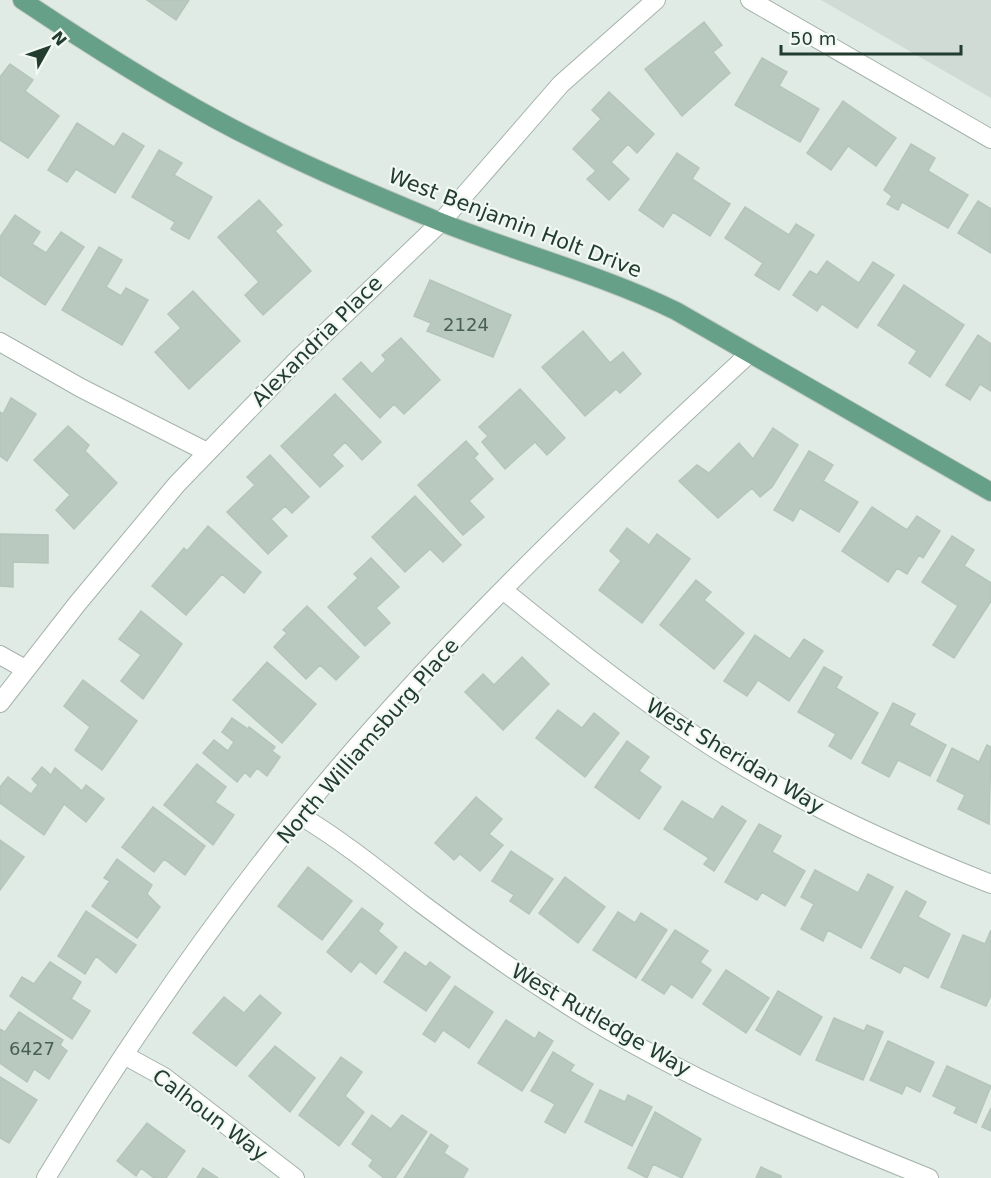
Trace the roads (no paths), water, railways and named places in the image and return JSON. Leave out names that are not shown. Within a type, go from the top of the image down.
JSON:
[{"type":"main road","name":"West Benjamin Holt Drive","points":[[22,0],[100,52],[214,119],[308,166],[441,222],[637,292],[676,311],[991,492]]},
{"type":"street","name":"Alexandria Place","points":[[0,703],[25,669],[177,484],[372,286],[441,222],[561,84],[656,0]]},
{"type":"street","points":[[750,0],[991,139]]},
{"type":"street","points":[[0,342],[81,388],[207,453]]},
{"type":"street","name":"North Williamsburg Place","points":[[46,1178],[124,1054],[230,905],[373,729],[502,590],[588,504],[749,354]]},
{"type":"street","name":"West Sheridan Way","points":[[502,590],[611,678],[707,744],[811,805],[881,839],[991,884]]},
{"type":"street","points":[[0,655],[25,669]]},
{"type":"street","name":"West Rutledge Way","points":[[301,816],[343,841],[479,947],[563,1002],[635,1044],[748,1103],[929,1178]]},
{"type":"street","name":"Calhoun Way","points":[[124,1054],[164,1077],[295,1178]]}]
